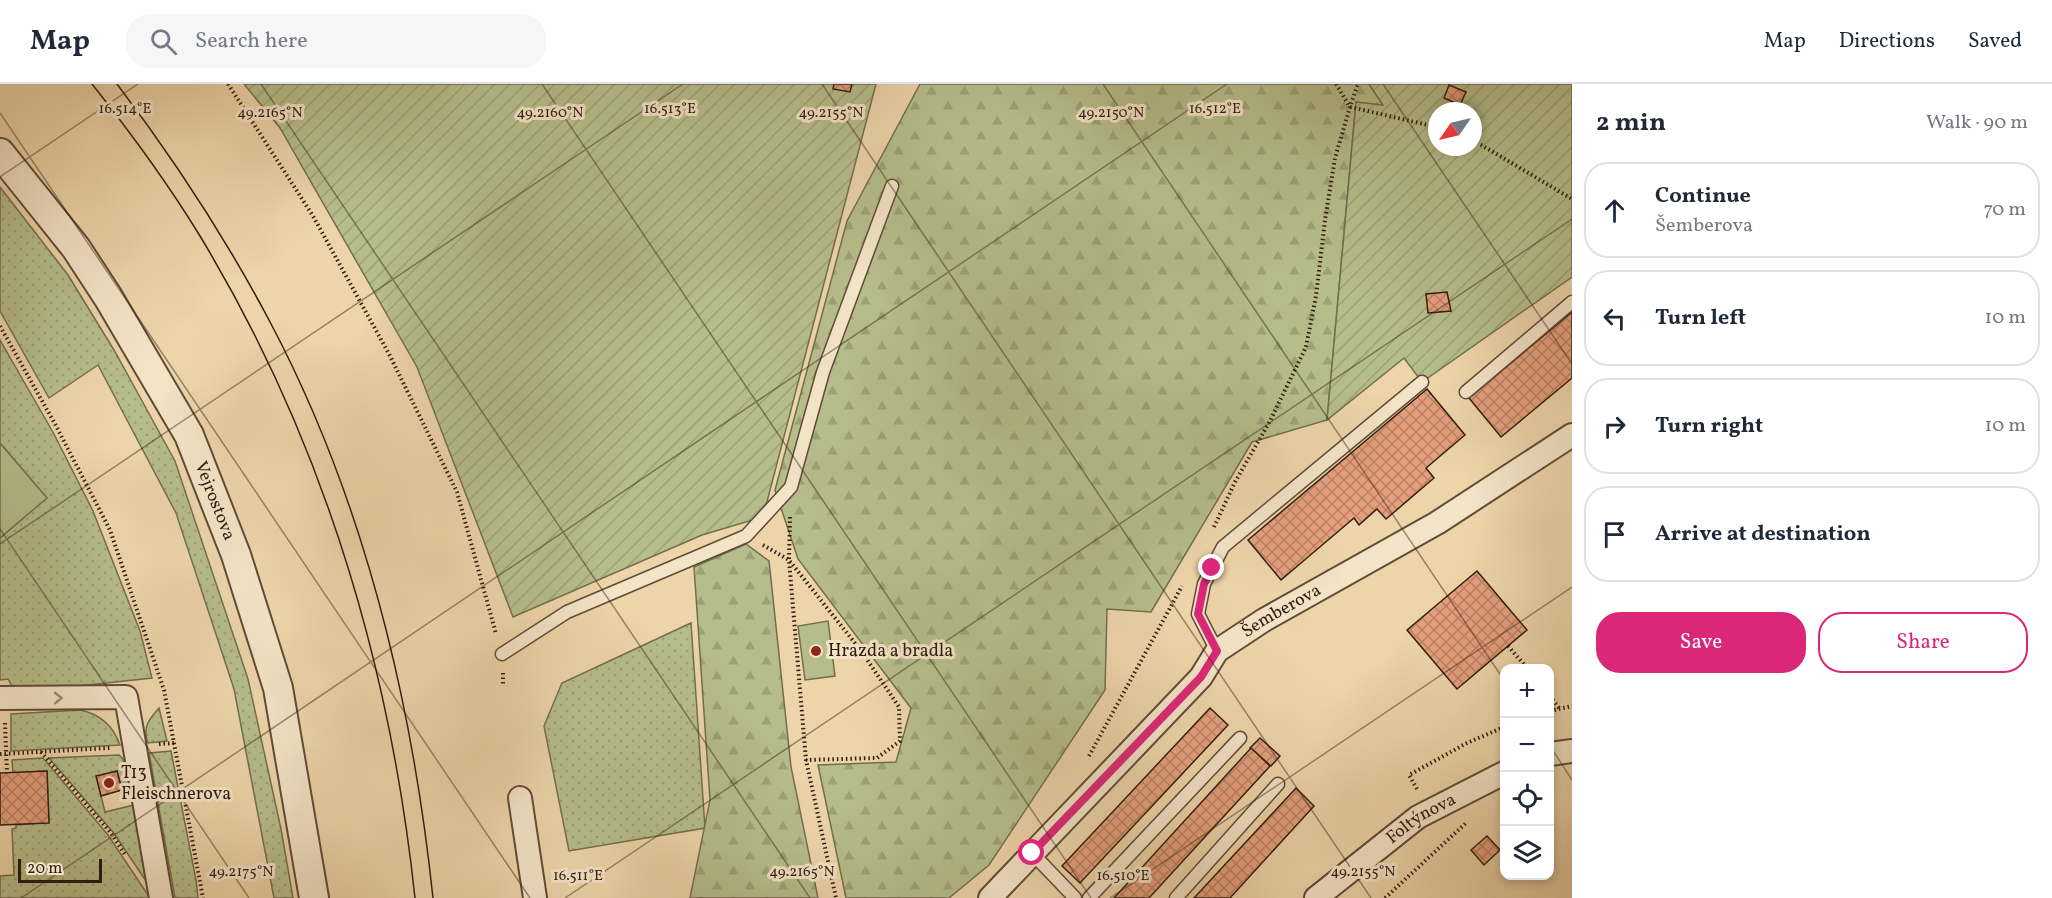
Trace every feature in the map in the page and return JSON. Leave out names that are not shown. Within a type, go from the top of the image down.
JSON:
[{"type":"street","name":"Vejrostova","points":[[0,153],[76,248],[108,297],[189,435],[236,555],[278,688],[314,898]]},
{"type":"street","name":"Šemberova","points":[[990,898],[1201,677],[1217,651],[1264,620],[1437,523],[1572,435]]},
{"type":"street","points":[[2,698],[126,697],[161,898]]},
{"type":"street","points":[[1554,753],[1572,751]]},
{"type":"street","name":"Foltýnova","points":[[1316,898],[1401,830],[1429,811],[1500,775]]},
{"type":"street","points":[[520,798],[536,898]]},
{"type":"lane","points":[[502,654],[567,612],[746,536],[791,487],[823,372],[892,186]]},
{"type":"lane","points":[[1466,392],[1572,302]]},
{"type":"lane","points":[[1217,651],[1198,614],[1204,584],[1223,547],[1422,382]]},
{"type":"lane","points":[[1089,898],[1240,738]]},
{"type":"lane","points":[[1176,898],[1278,784]]},
{"type":"lane","points":[[1032,853],[1075,898]]},
{"type":"path","points":[[228,84],[313,216],[388,354],[458,492],[502,654],[503,685]]},
{"type":"path","points":[[1336,84],[1350,107],[1428,125]]},
{"type":"path","points":[[1212,531],[1235,482],[1270,421],[1306,347],[1316,296],[1335,158],[1359,84]]},
{"type":"path","points":[[1482,145],[1572,199]]},
{"type":"path","points":[[0,326],[55,424],[110,530],[164,690],[203,898]]},
{"type":"path","points":[[791,487],[789,561],[806,760],[836,898]]},
{"type":"path","points":[[746,536],[789,561],[862,652],[899,707],[900,741],[877,758],[806,760]]},
{"type":"path","points":[[1087,760],[1183,583]]},
{"type":"path","points":[[1508,646],[1523,664]]},
{"type":"path","points":[[2,698],[7,773]]},
{"type":"path","points":[[1554,701],[1560,708]]},
{"type":"path","points":[[1554,710],[1572,706]]},
{"type":"path","points":[[1429,811],[1409,775],[1467,743],[1500,729]]},
{"type":"path","points":[[0,754],[174,743]]},
{"type":"path","points":[[41,752],[111,833],[130,861]]},
{"type":"path","points":[[1385,898],[1468,820]]},
{"type":"green space","points":[[244,84],[876,84],[763,517],[702,535],[513,617],[417,367],[280,128]]},
{"type":"green space","points":[[920,84],[1369,84],[1384,106],[1356,102],[1327,420],[1252,442],[1151,612],[1107,609],[1105,690],[989,865],[949,898],[846,898],[818,765],[896,762],[911,708],[798,559],[775,490],[847,221]]},
{"type":"green space","points":[[1369,84],[1572,84],[1572,277],[1422,382],[1404,358],[1327,420],[1356,102],[1383,105]]},
{"type":"green space","points":[[0,187],[68,275],[114,350],[175,461],[248,679],[281,829],[293,898],[274,898],[234,689],[176,513],[98,365],[49,398],[0,311]]},
{"type":"green space","points":[[0,340],[54,434],[93,511],[140,631],[152,678],[69,687],[13,688],[8,679],[0,680],[0,538],[46,498],[0,443]]},
{"type":"green space","points":[[0,443],[47,498],[0,538]]},
{"type":"green space","points":[[746,544],[769,561],[791,767],[818,898],[690,898],[710,800],[694,567]]},
{"type":"green space","name":"Hrazda a bradla","points":[[828,621],[835,676],[805,680],[798,626]]},
{"type":"green space","points":[[691,623],[705,828],[569,851],[544,726],[562,683]]},
{"type":"green space","points":[[159,708],[167,741],[148,743],[146,728]]},
{"type":"green space","points":[[80,710],[94,714],[105,721],[114,732],[120,745],[11,751],[11,714]]},
{"type":"green space","points":[[171,751],[198,898],[175,898],[149,753]]},
{"type":"green space","points":[[119,755],[123,759],[131,789],[122,790],[117,771],[101,796],[105,812],[134,805],[148,884],[113,832],[49,758]]},
{"type":"green space","points":[[43,758],[108,835],[150,898],[0,898],[0,876],[14,875],[12,829],[16,828],[16,825],[49,822],[47,771],[13,773],[12,760]]},
{"type":"building","points":[[834,84],[852,84],[850,92],[833,89]]},
{"type":"building","points":[[1449,85],[1466,92],[1461,102],[1453,102],[1444,98]]},
{"type":"building","points":[[1447,292],[1451,311],[1428,313],[1426,294]]},
{"type":"building","points":[[1572,312],[1572,378],[1501,437],[1469,398]]},
{"type":"building","points":[[1427,389],[1465,435],[1426,468],[1434,478],[1386,519],[1377,509],[1359,525],[1354,518],[1281,580],[1248,540]]},
{"type":"building","points":[[1477,571],[1527,630],[1457,689],[1407,630]]},
{"type":"building","points":[[1210,708],[1228,725],[1080,883],[1062,866]]},
{"type":"building","points":[[1260,738],[1280,756],[1271,766],[1250,748]]},
{"type":"building","points":[[1251,748],[1270,766],[1149,898],[1114,898]]},
{"type":"building","points":[[47,771],[49,823],[0,825],[0,773]]},
{"type":"building","name":"T13 Fleischnerova","points":[[117,771],[122,790],[101,796],[96,776]]},
{"type":"building","points":[[1296,788],[1314,806],[1230,898],[1194,898]]},
{"type":"building","points":[[1487,836],[1500,850],[1484,865],[1471,850]]},
{"type":"tram line","points":[[92,84],[148,158],[200,236],[243,313],[282,392],[315,473],[344,555],[368,639],[388,724],[404,811],[415,898]]},
{"type":"tram line","points":[[117,84],[179,170],[235,259],[269,320],[302,388],[331,457],[357,528],[397,675],[412,749],[433,898]]},
{"type":"place","name":"Hrazda a bradla","points":[[816,651]]},
{"type":"place","name":"T13 Fleischnerova","points":[[109,783]]},
{"type":"route","points":[[1032,853],[1201,677],[1217,651],[1198,614],[1204,584],[1212,568]]}]
